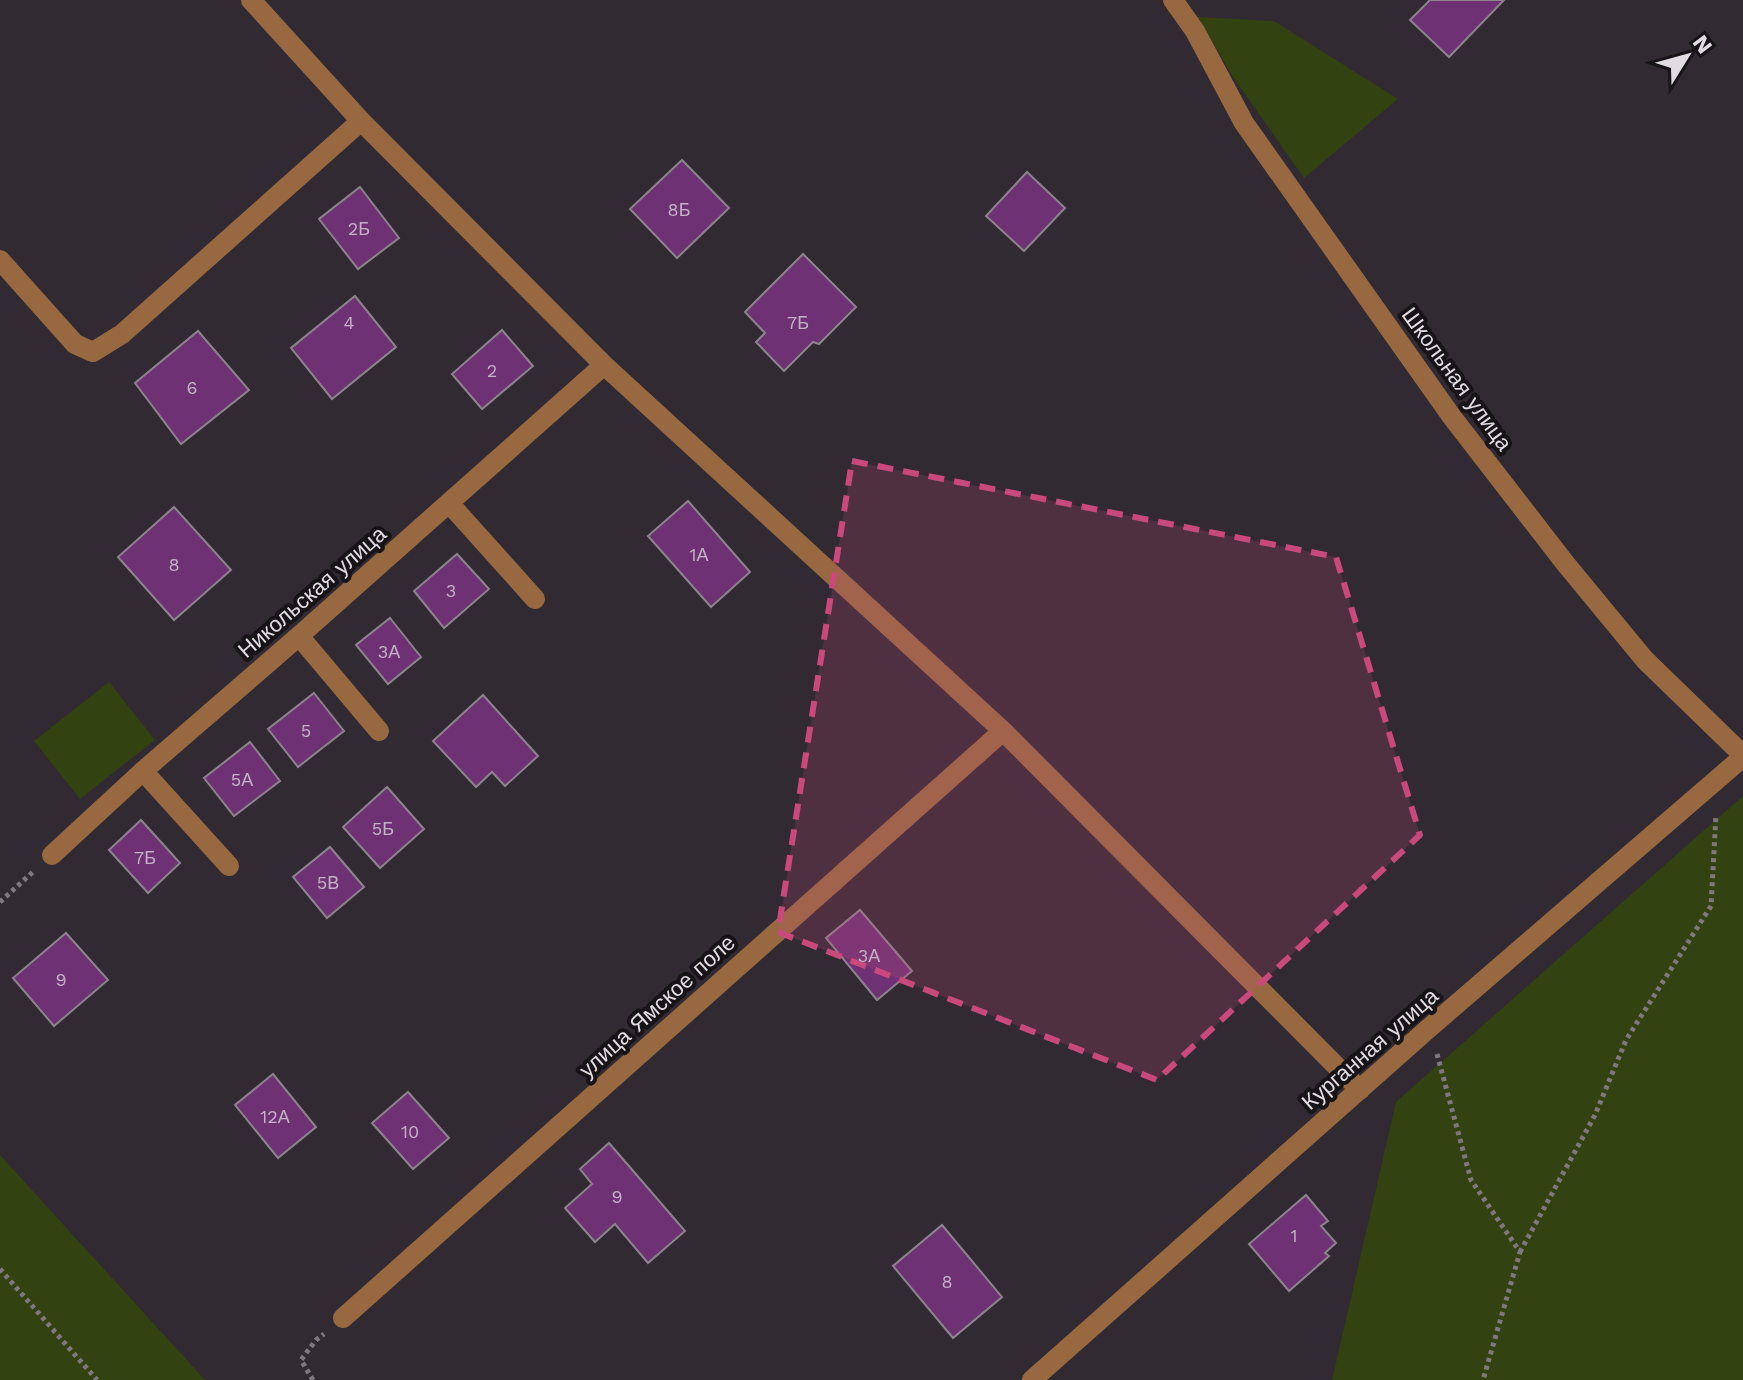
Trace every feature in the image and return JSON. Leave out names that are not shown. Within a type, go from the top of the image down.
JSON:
[{"type":"street","points":[[251,0],[361,121],[604,365],[1003,731],[1360,1090]]},
{"type":"street","name":"Школьная улица","points":[[1173,0],[1195,31],[1244,123],[1452,417],[1645,660],[1743,756]]},
{"type":"street","points":[[0,260],[75,344],[93,352],[122,334],[361,121]]},
{"type":"street","name":"Никольская улица","points":[[52,855],[143,771],[604,365]]},
{"type":"street","points":[[449,503],[535,599]]},
{"type":"street","points":[[299,636],[379,731]]},
{"type":"street","name":"улица Ямское поле","points":[[343,1318],[1003,731]]},
{"type":"street","name":"Курганная улица","points":[[1032,1380],[1429,1028],[1743,756]]},
{"type":"street","points":[[143,771],[229,866]]},
{"type":"path","points":[[1483,1380],[1520,1252],[1595,1115],[1626,1040],[1711,906],[1719,779]]},
{"type":"path","points":[[0,902],[52,855]]},
{"type":"path","points":[[1429,1028],[1471,1180],[1520,1252]]},
{"type":"path","points":[[0,1269],[97,1380]]},
{"type":"path","points":[[313,1380],[301,1360],[316,1340],[343,1318]]},
{"type":"highlighted area","points":[[852,461],[1336,557],[1420,835],[1157,1080],[778,932]]},
{"type":"green space","points":[[1198,17],[1274,21],[1398,99],[1304,178],[1233,77]]},
{"type":"green space","points":[[109,682],[155,740],[80,799],[34,741]]},
{"type":"green space","points":[[1743,796],[1743,1380],[1332,1380],[1396,1102]]},
{"type":"green space","points":[[0,1155],[205,1380],[0,1380]]},
{"type":"building","points":[[1430,0],[1504,0],[1449,57],[1410,20]]},
{"type":"building","points":[[682,160],[729,208],[677,258],[630,209]]},
{"type":"building","points":[[1027,172],[1065,208],[1024,251],[986,216]]},
{"type":"building","points":[[360,187],[399,238],[358,269],[319,219]]},
{"type":"building","points":[[803,254],[856,307],[819,344],[813,342],[784,371],[756,342],[765,333],[745,312]]},
{"type":"building","points":[[355,296],[396,347],[332,399],[291,348]]},
{"type":"building","points":[[502,330],[533,366],[482,409],[452,374]]},
{"type":"building","points":[[198,331],[249,390],[181,444],[135,383]]},
{"type":"building","points":[[688,501],[750,572],[711,607],[648,536]]},
{"type":"building","points":[[174,507],[231,570],[174,620],[118,557]]},
{"type":"building","points":[[457,554],[489,589],[444,628],[414,591]]},
{"type":"building","points":[[390,618],[421,657],[388,684],[356,645]]},
{"type":"building","points":[[314,693],[344,731],[298,767],[268,729]]},
{"type":"building","points":[[483,695],[538,756],[505,786],[492,772],[476,787],[433,741]]},
{"type":"building","points":[[250,742],[280,781],[234,816],[204,778]]},
{"type":"building","points":[[387,787],[424,829],[380,868],[343,827]]},
{"type":"building","points":[[141,820],[180,863],[148,893],[109,850]]},
{"type":"building","points":[[330,847],[364,887],[327,918],[293,877]]},
{"type":"building","points":[[860,910],[912,971],[877,1000],[826,938]]},
{"type":"building","points":[[66,933],[108,980],[54,1026],[13,978]]},
{"type":"building","points":[[273,1074],[316,1127],[278,1158],[235,1105]]},
{"type":"building","points":[[408,1092],[449,1138],[413,1169],[372,1123]]},
{"type":"building","points":[[609,1143],[685,1231],[648,1263],[615,1224],[595,1242],[565,1208],[592,1184],[580,1169]]},
{"type":"building","points":[[1306,1195],[1328,1221],[1321,1226],[1336,1243],[1325,1253],[1329,1256],[1289,1291],[1249,1244]]},
{"type":"building","points":[[942,1225],[1002,1297],[953,1338],[893,1266]]}]
